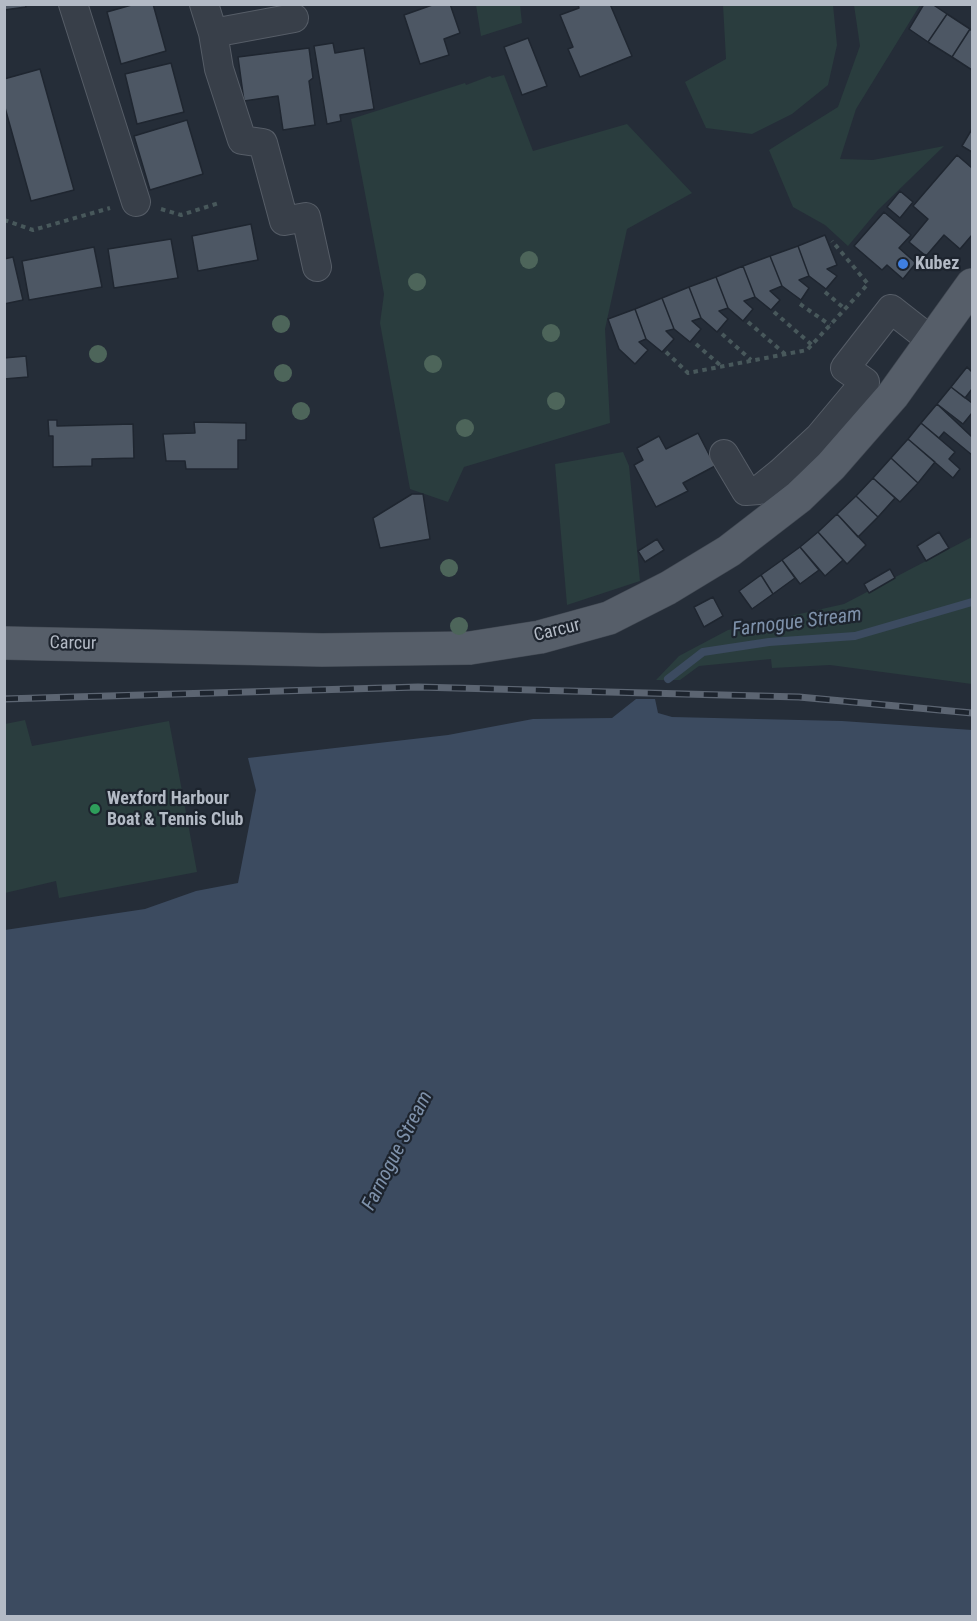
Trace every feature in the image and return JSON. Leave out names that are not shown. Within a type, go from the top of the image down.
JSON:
[{"type":"main road","name":"Carcur","points":[[4,643],[322,650],[470,648],[540,637],[609,618],[668,588],[729,551],[799,497],[861,434],[933,342],[972,285]]},
{"type":"lane","points":[[73,4],[135,201]]},
{"type":"lane","points":[[204,4],[213,33],[219,69],[242,140],[263,143],[284,221],[306,217],[317,267]]},
{"type":"lane","points":[[213,33],[294,18]]},
{"type":"lane","points":[[724,454],[746,490],[759,490],[780,473],[819,437],[865,382],[845,368],[891,309],[933,342]]},
{"type":"path","points":[[666,352],[688,373],[807,350],[868,284],[832,242]]},
{"type":"path","points":[[825,292],[845,309]]},
{"type":"path","points":[[800,304],[830,325]]},
{"type":"path","points":[[774,312],[812,345]]},
{"type":"path","points":[[748,322],[785,354]]},
{"type":"path","points":[[722,334],[752,361]]},
{"type":"path","points":[[696,344],[722,366]]},
{"type":"shaded area","points":[[476,5],[520,5],[522,23],[481,36]]},
{"type":"shaded area","points":[[723,5],[833,5],[837,45],[828,85],[792,114],[752,134],[706,128],[685,82],[726,59]]},
{"type":"shaded area","points":[[854,5],[920,5],[856,109],[840,159],[873,160],[944,146],[878,210],[848,246],[825,225],[793,207],[769,150],[838,107],[860,46]]},
{"type":"shaded area","points":[[504,75],[533,151],[627,124],[692,193],[627,229],[605,329],[610,423],[464,467],[448,502],[410,489],[380,323],[384,294],[351,119],[465,83],[466,85],[490,76],[492,78]]},
{"type":"shaded area","points":[[623,452],[629,466],[640,581],[567,605],[555,464]]},
{"type":"shaded area","points":[[972,537],[972,684],[830,665],[772,668],[771,659],[699,666],[680,680],[656,680],[679,656],[728,630],[844,604]]},
{"type":"shaded area","name":"Wexford Harbour Boat & Tennis Club","points":[[25,720],[32,746],[169,721],[197,872],[59,898],[56,881],[5,893],[5,724]]},
{"type":"water","points":[[636,699],[655,699],[658,713],[672,717],[842,721],[972,730],[972,1616],[5,1616],[5,930],[145,909],[196,891],[238,883],[256,790],[248,758],[448,735],[533,719],[612,718]]},
{"type":"building","points":[[4,4],[25,4],[26,7],[4,10]]},
{"type":"building","points":[[135,4],[153,4],[166,51],[121,64],[107,12]]},
{"type":"building","points":[[435,4],[450,4],[460,33],[444,39],[449,55],[420,64],[404,15]]},
{"type":"building","points":[[578,4],[610,4],[632,56],[580,77],[568,49],[573,47],[560,15],[579,8]]},
{"type":"building","points":[[924,4],[932,4],[947,14],[928,42],[909,29]]},
{"type":"building","points":[[947,14],[970,29],[952,57],[928,42]]},
{"type":"building","points":[[970,29],[972,31],[972,70],[952,57]]},
{"type":"building","points":[[528,38],[547,86],[522,95],[504,47]]},
{"type":"building","points":[[333,43],[335,53],[364,48],[374,109],[340,115],[341,121],[327,124],[314,46]]},
{"type":"building","points":[[309,48],[313,78],[309,81],[315,125],[283,130],[278,96],[244,101],[238,57]]},
{"type":"building","points":[[171,63],[184,112],[137,124],[125,74]]},
{"type":"building","points":[[40,69],[74,190],[31,201],[4,104],[4,79]]},
{"type":"building","points":[[187,120],[203,174],[150,190],[134,136]]},
{"type":"building","points":[[972,129],[972,152],[962,146]]},
{"type":"building","points":[[957,155],[972,168],[972,235],[960,249],[944,235],[926,256],[909,242],[928,219],[913,206]]},
{"type":"building","points":[[900,191],[913,202],[900,218],[887,207]]},
{"type":"building","points":[[884,212],[911,235],[899,248],[916,263],[903,279],[887,265],[882,270],[854,246]]},
{"type":"building","points":[[251,224],[258,260],[198,271],[192,236]]},
{"type":"building","points":[[825,235],[837,265],[827,269],[837,276],[826,289],[809,276],[798,246]]},
{"type":"building","points":[[171,239],[178,278],[114,288],[108,249]]},
{"type":"building","points":[[798,246],[809,276],[799,280],[809,288],[801,300],[782,286],[770,256]]},
{"type":"building","points":[[94,247],[102,287],[29,300],[22,261]]},
{"type":"building","points":[[770,256],[782,286],[770,291],[780,300],[771,310],[755,297],[743,266]]},
{"type":"building","points":[[13,257],[23,300],[4,304],[4,259]]},
{"type":"building","points":[[743,266],[755,297],[744,301],[753,309],[743,321],[728,308],[716,277]]},
{"type":"building","points":[[716,277],[728,308],[719,311],[728,319],[717,332],[701,318],[689,287]]},
{"type":"building","points":[[689,287],[701,318],[692,321],[701,329],[690,342],[674,329],[662,298]]},
{"type":"building","points":[[662,298],[674,329],[666,331],[674,339],[662,352],[646,339],[635,309]]},
{"type":"building","points":[[635,309],[646,339],[639,342],[648,350],[635,364],[619,349],[608,319]]},
{"type":"building","points":[[26,356],[28,377],[4,379],[4,358]]},
{"type":"building","points":[[967,367],[972,372],[972,389],[965,398],[951,387]]},
{"type":"building","points":[[951,387],[972,403],[972,413],[963,424],[937,404]]},
{"type":"building","points":[[937,404],[972,437],[972,455],[944,432],[939,438],[921,423]]},
{"type":"building","points":[[48,420],[57,420],[57,426],[133,424],[134,458],[92,459],[92,466],[53,467],[53,436],[49,436]]},
{"type":"building","points":[[194,422],[246,423],[246,440],[238,440],[238,469],[186,469],[185,461],[166,461],[163,434],[195,433]]},
{"type":"building","points":[[921,423],[955,452],[949,459],[960,469],[953,478],[908,439]]},
{"type":"building","points":[[698,433],[715,466],[683,483],[688,491],[656,507],[634,465],[643,460],[637,448],[659,436],[666,449]]},
{"type":"building","points":[[908,439],[935,462],[918,483],[891,458]]},
{"type":"building","points":[[891,458],[918,483],[900,502],[873,478]]},
{"type":"building","points":[[873,478],[895,498],[878,517],[856,496]]},
{"type":"building","points":[[412,494],[423,494],[430,539],[380,548],[373,518]]},
{"type":"building","points":[[856,496],[878,517],[858,537],[837,514]]},
{"type":"building","points":[[837,514],[866,545],[847,564],[818,532]]},
{"type":"building","points":[[818,532],[843,560],[825,576],[800,547]]},
{"type":"building","points":[[939,532],[949,548],[926,561],[917,546]]},
{"type":"building","points":[[657,539],[664,550],[645,562],[638,551]]},
{"type":"building","points":[[800,547],[819,570],[800,584],[782,560]]},
{"type":"building","points":[[782,560],[795,578],[773,594],[761,575]]},
{"type":"building","points":[[890,569],[895,578],[869,593],[864,584]]},
{"type":"building","points":[[761,575],[773,594],[752,609],[739,591]]},
{"type":"building","points":[[713,597],[723,616],[704,627],[694,607]]},
{"type":"waterway","name":"Farnogue Stream","points":[[668,679],[703,652],[769,642],[855,636],[972,602]]},
{"type":"railway","points":[[4,699],[418,687],[799,697],[972,713]]},
{"type":"place","name":"Kubez","points":[[903,264]]},
{"type":"place","name":"Wexford Harbour Boat & Tennis Club","points":[[95,809]]}]
